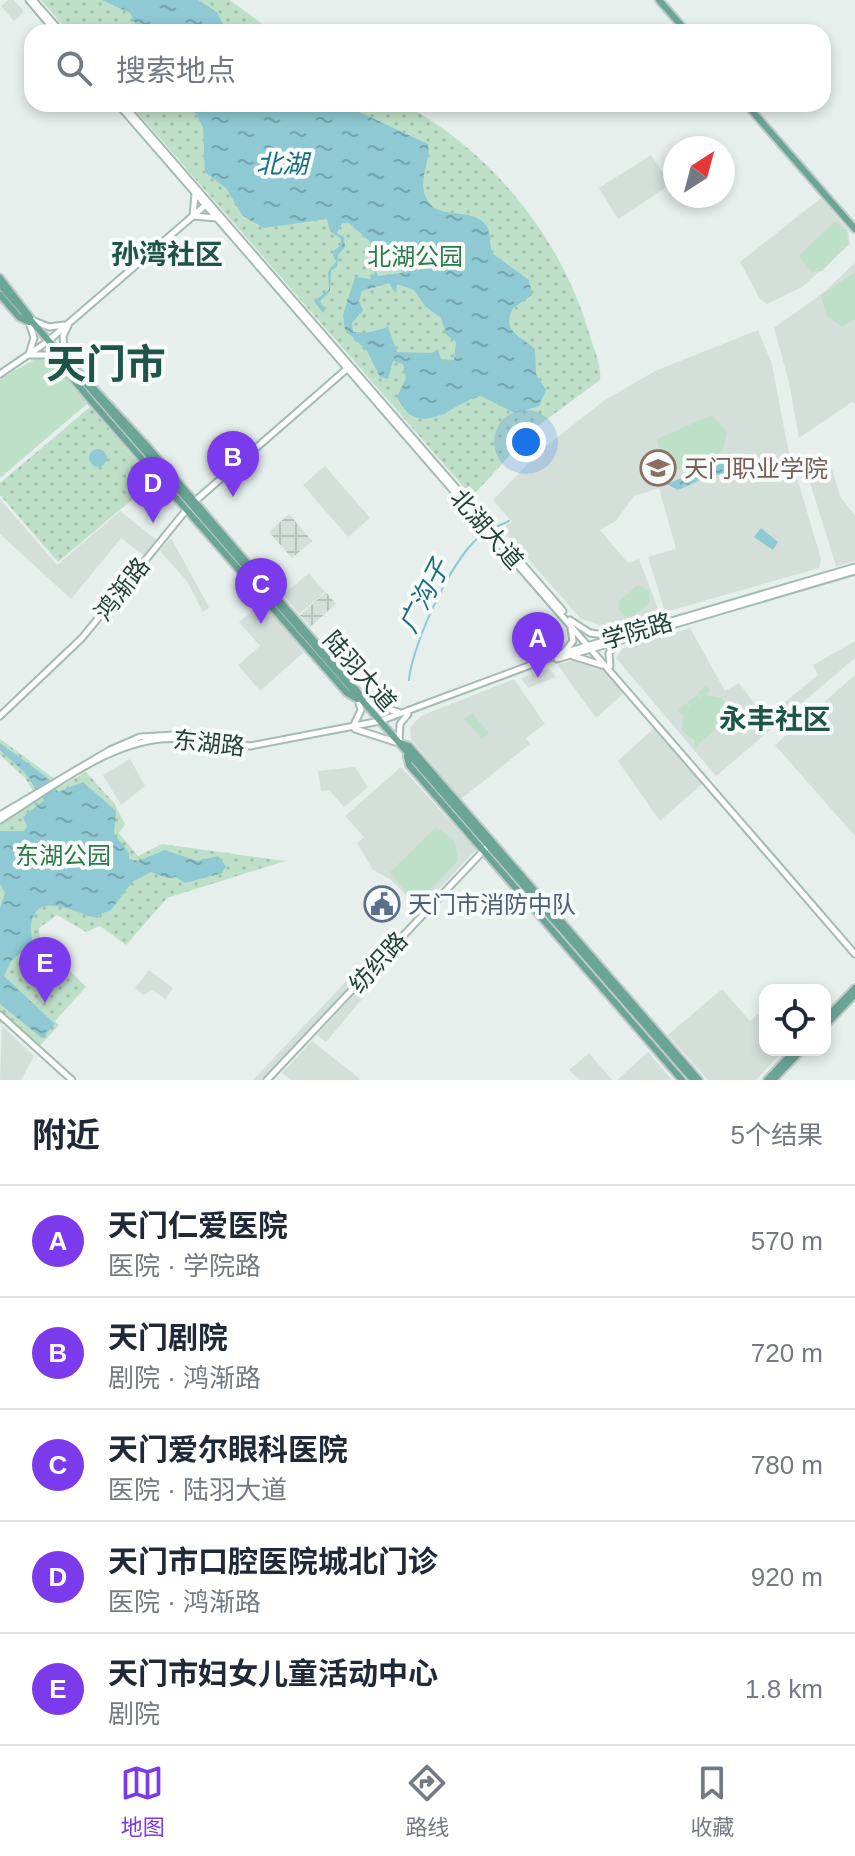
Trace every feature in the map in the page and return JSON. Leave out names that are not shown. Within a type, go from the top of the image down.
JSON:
[{"type":"main road","points":[[31,0],[52,24]]},
{"type":"main road","points":[[657,0],[678,24]]},
{"type":"main road","name":"北湖大道","points":[[128,112],[349,367]]},
{"type":"main road","name":"北湖大道","points":[[128,112],[855,952]]},
{"type":"main road","points":[[755,112],[855,226]]},
{"type":"main road","points":[[193,190],[196,204],[193,216]]},
{"type":"main road","points":[[0,374],[69,324],[207,204]]},
{"type":"main road","points":[[193,216],[206,215],[219,220]]},
{"type":"main road","points":[[0,278],[28,310],[34,338],[28,355]]},
{"type":"main road","points":[[0,287],[190,506],[355,686],[361,710],[354,728],[409,746],[682,1080]]},
{"type":"main road","points":[[0,295],[19,317],[49,327],[69,324]]},
{"type":"main road","points":[[69,324],[63,336],[69,374],[179,501],[190,506]]},
{"type":"main road","points":[[28,355],[46,355],[77,366],[185,490],[190,506]]},
{"type":"main road","points":[[65,361],[347,693],[384,711],[408,713]]},
{"type":"main road","name":"鸿渐路","points":[[0,716],[82,638],[190,506],[349,367]]},
{"type":"main road","points":[[102,401],[115,409]]},
{"type":"main road","points":[[120,427],[122,436]]},
{"type":"main road","name":"学院路","points":[[380,723],[591,646],[855,569]]},
{"type":"main road","points":[[568,620],[590,633],[618,638],[610,650],[608,667],[584,657],[564,655],[573,641],[568,620]]},
{"type":"main road","name":"陆羽大道","points":[[360,700],[397,742],[409,765],[488,846]]},
{"type":"main road","points":[[397,742],[400,724],[408,713]]},
{"type":"main road","name":"东湖路","points":[[0,818],[121,744],[153,734],[250,746],[380,723]]},
{"type":"main road","points":[[488,846],[690,1080]]},
{"type":"main road","points":[[488,846],[699,1080]]},
{"type":"main road","name":"纺织路","points":[[267,1080],[488,846]]},
{"type":"main road","points":[[831,1013],[855,988]]},
{"type":"main road","points":[[831,1020],[855,994]]},
{"type":"main road","points":[[0,1015],[72,1080]]},
{"type":"main road","points":[[767,1080],[789,1056]]},
{"type":"main road","points":[[773,1080],[796,1056]]},
{"type":"shaded area","points":[[8,0],[14,0],[24,12],[14,21],[1,6]]},
{"type":"shaded area","points":[[651,155],[663,172],[663,189],[618,219],[599,188]]},
{"type":"shaded area","points":[[821,198],[848,230],[850,244],[802,287],[767,304],[760,299],[740,262]]},
{"type":"shaded area","points":[[855,263],[855,404],[852,402],[799,438],[789,382],[774,328],[824,292]]},
{"type":"shaded area","name":"天门职业学院","points":[[758,330],[772,364],[787,444],[821,559],[819,568],[665,612],[648,557],[676,549],[659,488],[634,496],[616,521],[600,530],[628,563],[639,559],[660,614],[607,628],[580,618],[501,528],[512,522],[493,500],[541,450],[605,400],[655,371]]},
{"type":"shaded area","points":[[325,466],[370,518],[348,537],[303,485]]},
{"type":"shaded area","points":[[832,469],[840,496],[855,516],[855,561],[836,566],[808,476]]},
{"type":"shaded area","points":[[0,499],[57,565],[120,511],[158,541],[146,557],[121,538],[71,599],[0,534]]},
{"type":"shaded area","points":[[289,514],[312,541],[292,558],[269,532]]},
{"type":"shaded area","points":[[171,538],[209,607],[203,612],[187,581],[160,551]]},
{"type":"shaded area","points":[[309,573],[325,592],[299,614],[283,595]]},
{"type":"shaded area","points":[[326,592],[336,604],[310,627],[300,615]]},
{"type":"shaded area","points":[[262,602],[304,652],[260,691],[238,665],[260,646],[239,622]]},
{"type":"shaded area","points":[[690,628],[725,691],[739,683],[765,718],[818,675],[813,665],[855,641],[855,658],[716,776],[616,658],[623,648]]},
{"type":"shaded area","points":[[576,659],[600,667],[624,693],[596,718],[558,665]]},
{"type":"shaded area","points":[[549,669],[556,677],[528,688],[521,678]]},
{"type":"shaded area","points":[[855,675],[855,836],[775,745]]},
{"type":"shaded area","points":[[514,679],[545,724],[526,738],[530,744],[461,799],[411,739],[410,727],[421,716]]},
{"type":"shaded area","points":[[655,727],[703,783],[660,821],[618,761]]},
{"type":"shaded area","points":[[130,759],[145,786],[121,805],[103,775]]},
{"type":"shaded area","points":[[355,767],[368,787],[344,807],[329,790],[321,791],[318,771]]},
{"type":"shaded area","points":[[401,767],[476,850],[420,909],[390,879],[373,870],[357,843],[364,837],[345,816]]},
{"type":"shaded area","points":[[149,970],[173,988],[165,999],[153,990],[143,995],[135,988]]},
{"type":"shaded area","points":[[353,974],[359,980],[265,1080],[253,1080]]},
{"type":"shaded area","points":[[367,981],[373,986],[326,1042],[317,1035]]},
{"type":"shaded area","points":[[722,989],[750,1021],[759,1015],[759,1056],[778,1056],[756,1080],[708,1080],[668,1035]]},
{"type":"shaded area","points":[[2,1026],[34,1056],[21,1080],[0,1080]]},
{"type":"shaded area","points":[[312,1041],[360,1079],[291,1080],[282,1073]]},
{"type":"shaded area","points":[[648,1052],[672,1080],[617,1080]]},
{"type":"shaded area","points":[[589,1053],[612,1080],[580,1080],[569,1070]]},
{"type":"green space","points":[[41,0],[230,0],[262,24],[62,24]]},
{"type":"green space","name":"北湖公园","points":[[137,112],[418,112],[474,153],[500,179],[544,235],[562,266],[597,356],[600,380],[535,428],[477,491],[469,493]]},
{"type":"green space","points":[[835,221],[847,231],[848,244],[822,271],[810,272],[799,256]]},
{"type":"green space","points":[[855,272],[855,319],[842,327],[826,315],[821,295]]},
{"type":"green space","points":[[37,358],[56,364],[89,402],[0,478],[0,379]]},
{"type":"green space","points":[[90,407],[154,481],[58,562],[0,495],[0,483]]},
{"type":"green space","points":[[712,415],[727,432],[723,450],[685,469],[669,468],[662,464],[657,439]]},
{"type":"green space","points":[[638,585],[649,590],[650,602],[634,616],[625,617],[619,610],[618,602]]},
{"type":"green space","points":[[706,686],[710,691],[706,695],[722,698],[733,714],[694,748],[695,741],[682,731],[683,715],[678,710],[686,703],[691,708],[688,702],[696,695],[701,699],[698,693]]},
{"type":"green space","points":[[472,713],[489,733],[482,739],[464,719]]},
{"type":"green space","name":"东湖公园","points":[[0,739],[63,785],[86,772],[114,803],[125,824],[119,833],[138,856],[162,844],[285,861],[167,898],[126,945],[100,926],[86,932],[57,915],[39,928],[40,941],[86,987],[55,1021],[59,1025],[38,1048],[5,1018],[0,1024],[0,823],[38,799],[25,778],[0,755]],"holes":[[[30,955],[39,956],[46,963],[39,971],[27,967],[25,960]]]},
{"type":"green space","points":[[436,827],[455,841],[458,861],[427,893],[408,895],[390,872]]},
{"type":"water","points":[[102,0],[198,0],[217,12],[223,24],[135,24],[130,13]]},
{"type":"water","name":"北湖","points":[[195,112],[359,112],[428,144],[423,186],[429,202],[443,211],[479,219],[488,228],[493,254],[529,280],[532,295],[513,308],[509,323],[514,332],[535,349],[536,374],[546,390],[539,406],[515,413],[481,396],[426,419],[406,411],[397,397],[406,378],[403,364],[393,361],[388,379],[380,377],[367,351],[345,330],[343,315],[355,277],[370,279],[376,271],[378,276],[402,273],[401,264],[383,246],[375,246],[349,223],[342,223],[337,233],[344,237],[345,247],[338,255],[337,267],[331,271],[330,291],[320,301],[325,310],[323,313],[314,301],[329,290],[328,272],[336,262],[332,252],[341,245],[341,239],[330,231],[327,219],[264,228],[242,215],[226,188],[205,172],[203,127]],"holes":[[[389,283],[396,294],[397,284],[414,290],[425,306],[441,318],[446,334],[456,342],[454,360],[441,359],[438,349],[432,353],[397,352],[388,327],[367,333],[353,332],[352,323],[363,310],[359,301],[362,291]]]},
{"type":"water","points":[[98,449],[107,458],[98,467],[89,458]]},
{"type":"water","points":[[734,456],[742,467],[739,472],[709,476],[678,490],[667,484]]},
{"type":"water","points":[[761,528],[778,542],[773,550],[754,537]]},
{"type":"water","name":"东湖公园","points":[[0,743],[49,779],[58,792],[83,782],[116,811],[114,834],[129,853],[129,859],[138,861],[165,850],[197,861],[218,856],[226,866],[222,873],[185,883],[176,877],[167,878],[151,872],[132,882],[111,910],[98,915],[98,918],[50,906],[42,907],[35,913],[31,926],[32,943],[11,961],[4,976],[55,1024],[42,1038],[0,1004],[0,908],[5,893],[0,884],[0,831],[24,831],[27,826],[23,817],[44,800],[24,772],[0,750]]},
{"type":"waterway","name":"广沟子","points":[[498,526],[509,521]]},
{"type":"waterway","name":"广沟子","points":[[409,680],[418,645],[436,601],[459,560],[483,534]]},
{"type":"place","name":"天门职业学院","points":[[658,468]]},
{"type":"place","name":"天门剧院","points":[[233,497]]},
{"type":"place","name":"天门市口腔医院城北门诊","points":[[153,523]]},
{"type":"place","name":"天门爱尔眼科医院","points":[[261,624]]},
{"type":"place","name":"天门仁爱医院","points":[[538,678]]},
{"type":"place","name":"天门市消防中队","points":[[382,904]]},
{"type":"place","name":"天门市妇女儿童活动中心","points":[[45,1003]]},
{"type":"district","name":"孙湾社区","points":[[167,254]]},
{"type":"district","name":"天门市","points":[[106,364]]},
{"type":"district","name":"永丰社区","points":[[775,719]]}]
